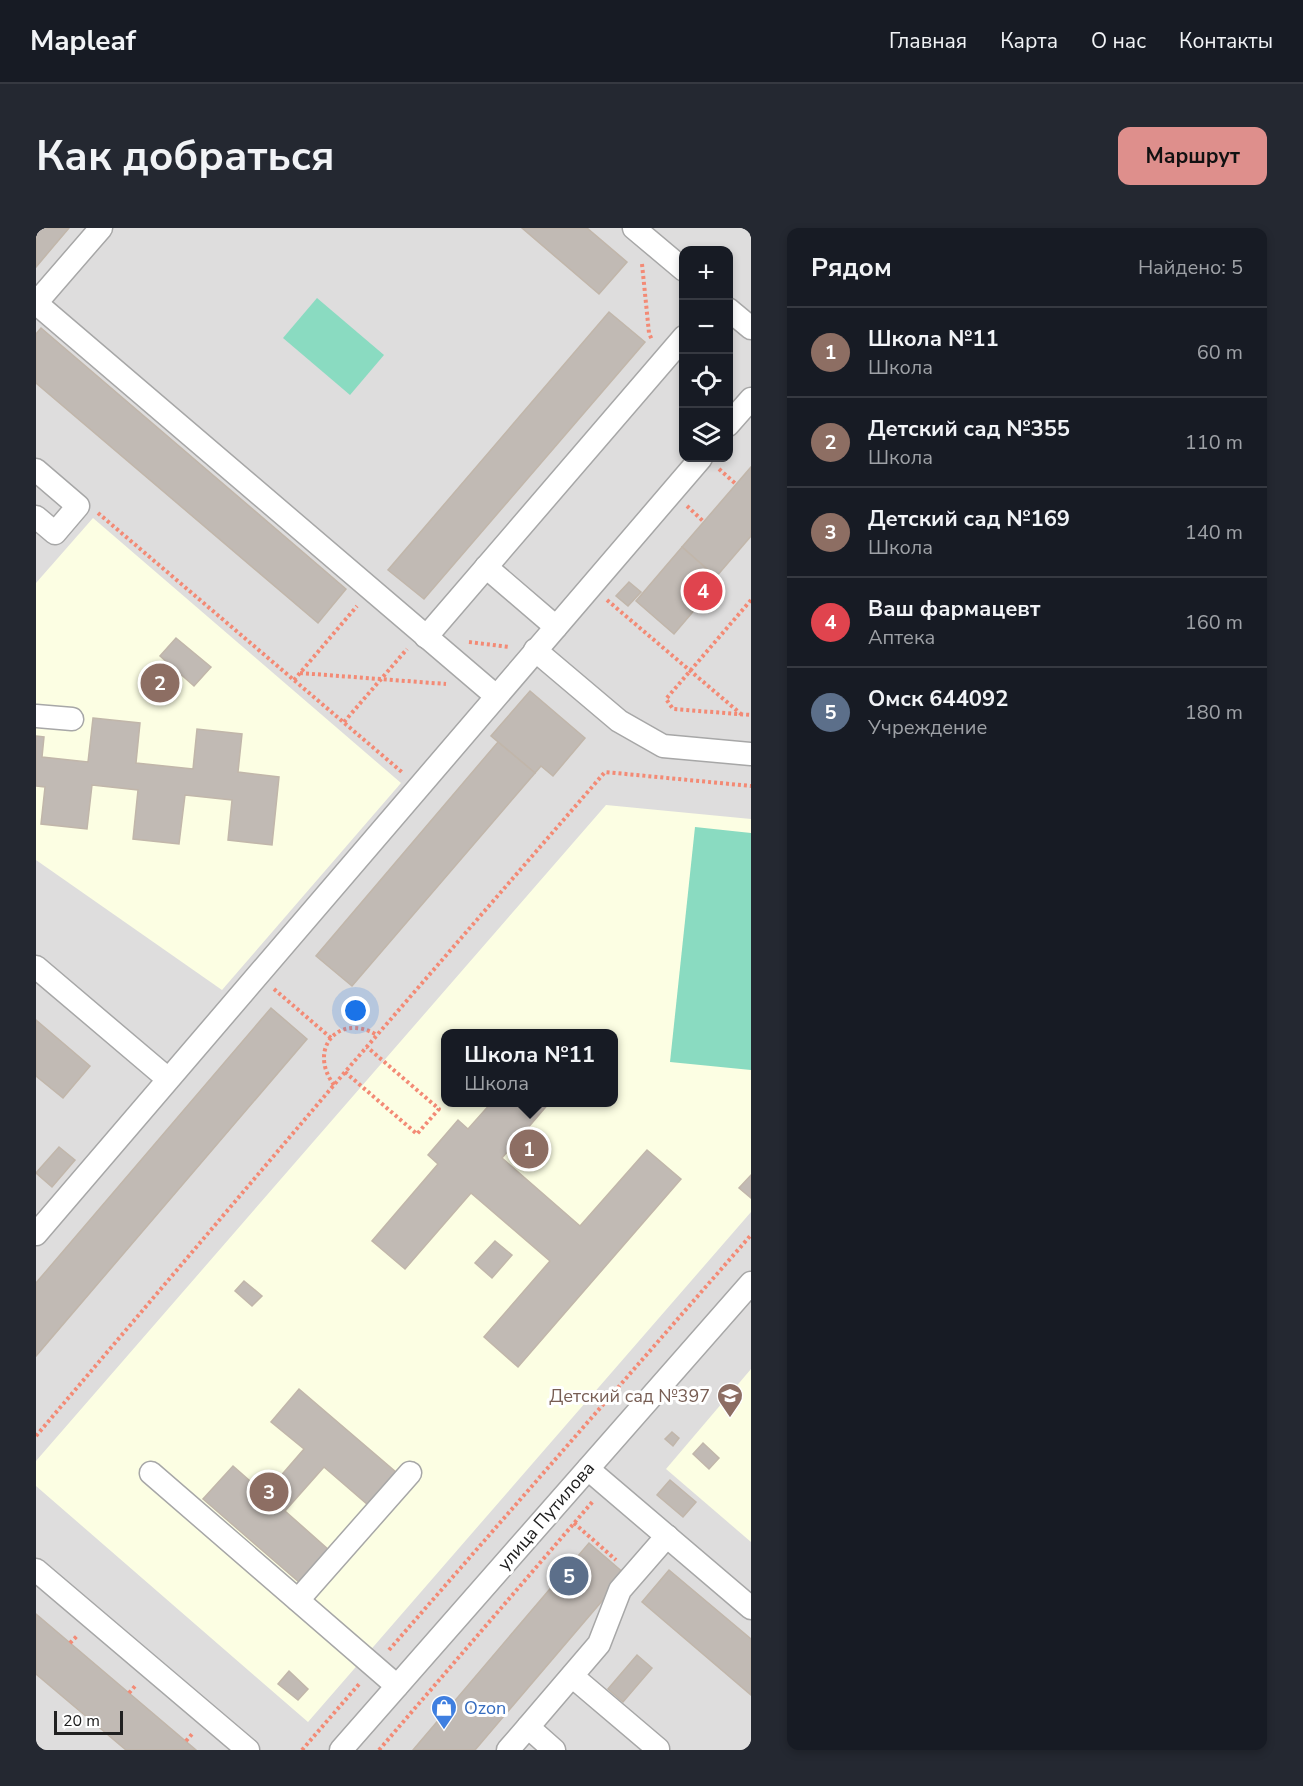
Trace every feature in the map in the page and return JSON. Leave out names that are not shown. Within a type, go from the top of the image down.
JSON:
[{"type":"street","points":[[100,228],[36,303],[491,692]]},
{"type":"street","points":[[643,231],[679,265]]},
{"type":"street","points":[[733,312],[751,328]]},
{"type":"street","points":[[424,634],[486,567],[679,343]]},
{"type":"street","points":[[733,420],[751,399]]},
{"type":"street","points":[[36,1233],[419,786],[491,692],[556,627],[697,462]]},
{"type":"street","points":[[36,517],[55,533],[78,506],[37,472]]},
{"type":"street","points":[[486,567],[556,627]]},
{"type":"street","points":[[535,650],[619,721],[663,746],[751,754]]},
{"type":"street","points":[[36,716],[72,719]]},
{"type":"street","points":[[36,967],[168,1079]]},
{"type":"street","name":"улица Путилова","points":[[341,1750],[751,1282]]},
{"type":"street","points":[[588,1469],[751,1608]]},
{"type":"street","points":[[151,1473],[397,1686]]},
{"type":"street","points":[[298,1600],[410,1473]]},
{"type":"street","points":[[508,1750],[599,1644],[620,1590],[667,1536]]},
{"type":"street","points":[[36,1570],[248,1750]]},
{"type":"street","points":[[572,1676],[658,1749]]},
{"type":"street","points":[[528,1727],[554,1750]]},
{"type":"path","points":[[643,231],[642,272],[648,333],[661,363]]},
{"type":"path","points":[[97,512],[419,786]]},
{"type":"path","points":[[591,586],[741,714]]},
{"type":"path","points":[[294,680],[371,590]]},
{"type":"path","points":[[751,600],[666,699],[673,709],[751,715]]},
{"type":"path","points":[[344,722],[424,634],[535,650]]},
{"type":"path","points":[[300,673],[381,679],[491,692]]},
{"type":"path","points":[[36,1436],[345,1072],[605,772],[751,786]]},
{"type":"path","points":[[257,975],[331,1038]]},
{"type":"path","points":[[334,1085],[323,1062],[325,1049],[331,1038],[341,1030],[354,1027],[366,1028],[377,1035]]},
{"type":"path","points":[[345,1072],[417,1134],[439,1110],[367,1047]]},
{"type":"path","points":[[302,1750],[751,1234]]},
{"type":"path","points":[[379,1750],[574,1523],[634,1574]]},
{"type":"shaded area","points":[[36,228],[751,228],[751,1750],[36,1750]]},
{"type":"shaded area","points":[[93,518],[401,783],[222,990],[36,860],[36,583]]},
{"type":"shaded area","points":[[606,805],[751,819],[751,1212],[308,1722],[36,1486],[36,1461]]},
{"type":"shaded area","name":"Детский сад №397","points":[[751,1369],[751,1542],[666,1469]]},
{"type":"green space","points":[[317,298],[384,355],[350,395],[283,338]]},
{"type":"green space","points":[[695,827],[751,833],[751,1070],[670,1062]]},
{"type":"building","points":[[36,228],[69,228],[36,267]]},
{"type":"building","points":[[522,228],[587,228],[627,262],[599,294]]},
{"type":"building","points":[[609,312],[645,342],[424,599],[388,570]]},
{"type":"building","points":[[41,328],[346,589],[318,623],[36,383],[36,334]]},
{"type":"building","points":[[751,467],[751,536],[716,577],[682,547]]},
{"type":"building","points":[[682,547],[716,577],[710,583],[714,587],[674,634],[636,601]]},
{"type":"building","points":[[629,582],[641,592],[628,606],[616,596]]},
{"type":"building","points":[[176,638],[211,667],[194,686],[160,656]]},
{"type":"building","points":[[530,691],[585,738],[553,776],[541,766],[535,773],[491,736]]},
{"type":"building","points":[[93,718],[140,723],[136,763],[193,769],[197,729],[242,734],[238,772],[279,777],[272,845],[228,840],[232,800],[185,795],[179,844],[133,839],[138,790],[92,785],[87,829],[41,824],[45,787],[36,786],[36,736],[44,737],[42,757],[88,762]]},
{"type":"building","points":[[498,742],[535,773],[352,986],[316,956]]},
{"type":"building","points":[[271,1008],[307,1039],[36,1356],[36,1283]]},
{"type":"building","points":[[36,1020],[90,1066],[63,1098],[36,1076]]},
{"type":"building","points":[[488,1107],[546,1107],[502,1158],[580,1226],[647,1150],[681,1179],[518,1367],[484,1337],[550,1261],[471,1193],[405,1269],[372,1241],[438,1164],[428,1155],[458,1120],[468,1129]]},
{"type":"building","points":[[59,1147],[75,1160],[52,1187],[36,1173]]},
{"type":"building","points":[[751,1175],[751,1198],[739,1188]]},
{"type":"building","points":[[495,1241],[512,1255],[492,1278],[475,1263]]},
{"type":"building","points":[[244,1281],[262,1296],[252,1306],[235,1291]]},
{"type":"building","points":[[299,1389],[396,1472],[368,1505],[324,1467],[285,1511],[329,1550],[300,1583],[203,1499],[233,1466],[265,1494],[304,1449],[271,1422]]},
{"type":"building","points":[[672,1432],[679,1438],[673,1446],[665,1439]]},
{"type":"building","points":[[703,1443],[719,1458],[709,1469],[693,1454]]},
{"type":"building","points":[[670,1480],[696,1502],[683,1517],[657,1495]]},
{"type":"building","points":[[589,1543],[625,1574],[475,1750],[413,1750]]},
{"type":"building","points":[[669,1570],[751,1639],[751,1695],[642,1602]]},
{"type":"building","points":[[36,1614],[196,1750],[126,1750],[36,1674]]},
{"type":"building","points":[[637,1655],[652,1668],[623,1702],[608,1689]]},
{"type":"building","points":[[289,1671],[308,1689],[298,1700],[278,1684]]},
{"type":"place","name":"Ваш фармацевт","points":[[703,591]]},
{"type":"place","name":"Детский сад №355","points":[[160,683]]},
{"type":"place","name":"Школа №11","points":[[529,1149]]},
{"type":"place","name":"Детский сад №397","points":[[730,1419]]},
{"type":"place","name":"Детский сад №169","points":[[269,1492]]},
{"type":"place","name":"Омск 644092","points":[[569,1576]]},
{"type":"place","name":"Ozon","points":[[444,1731]]}]
